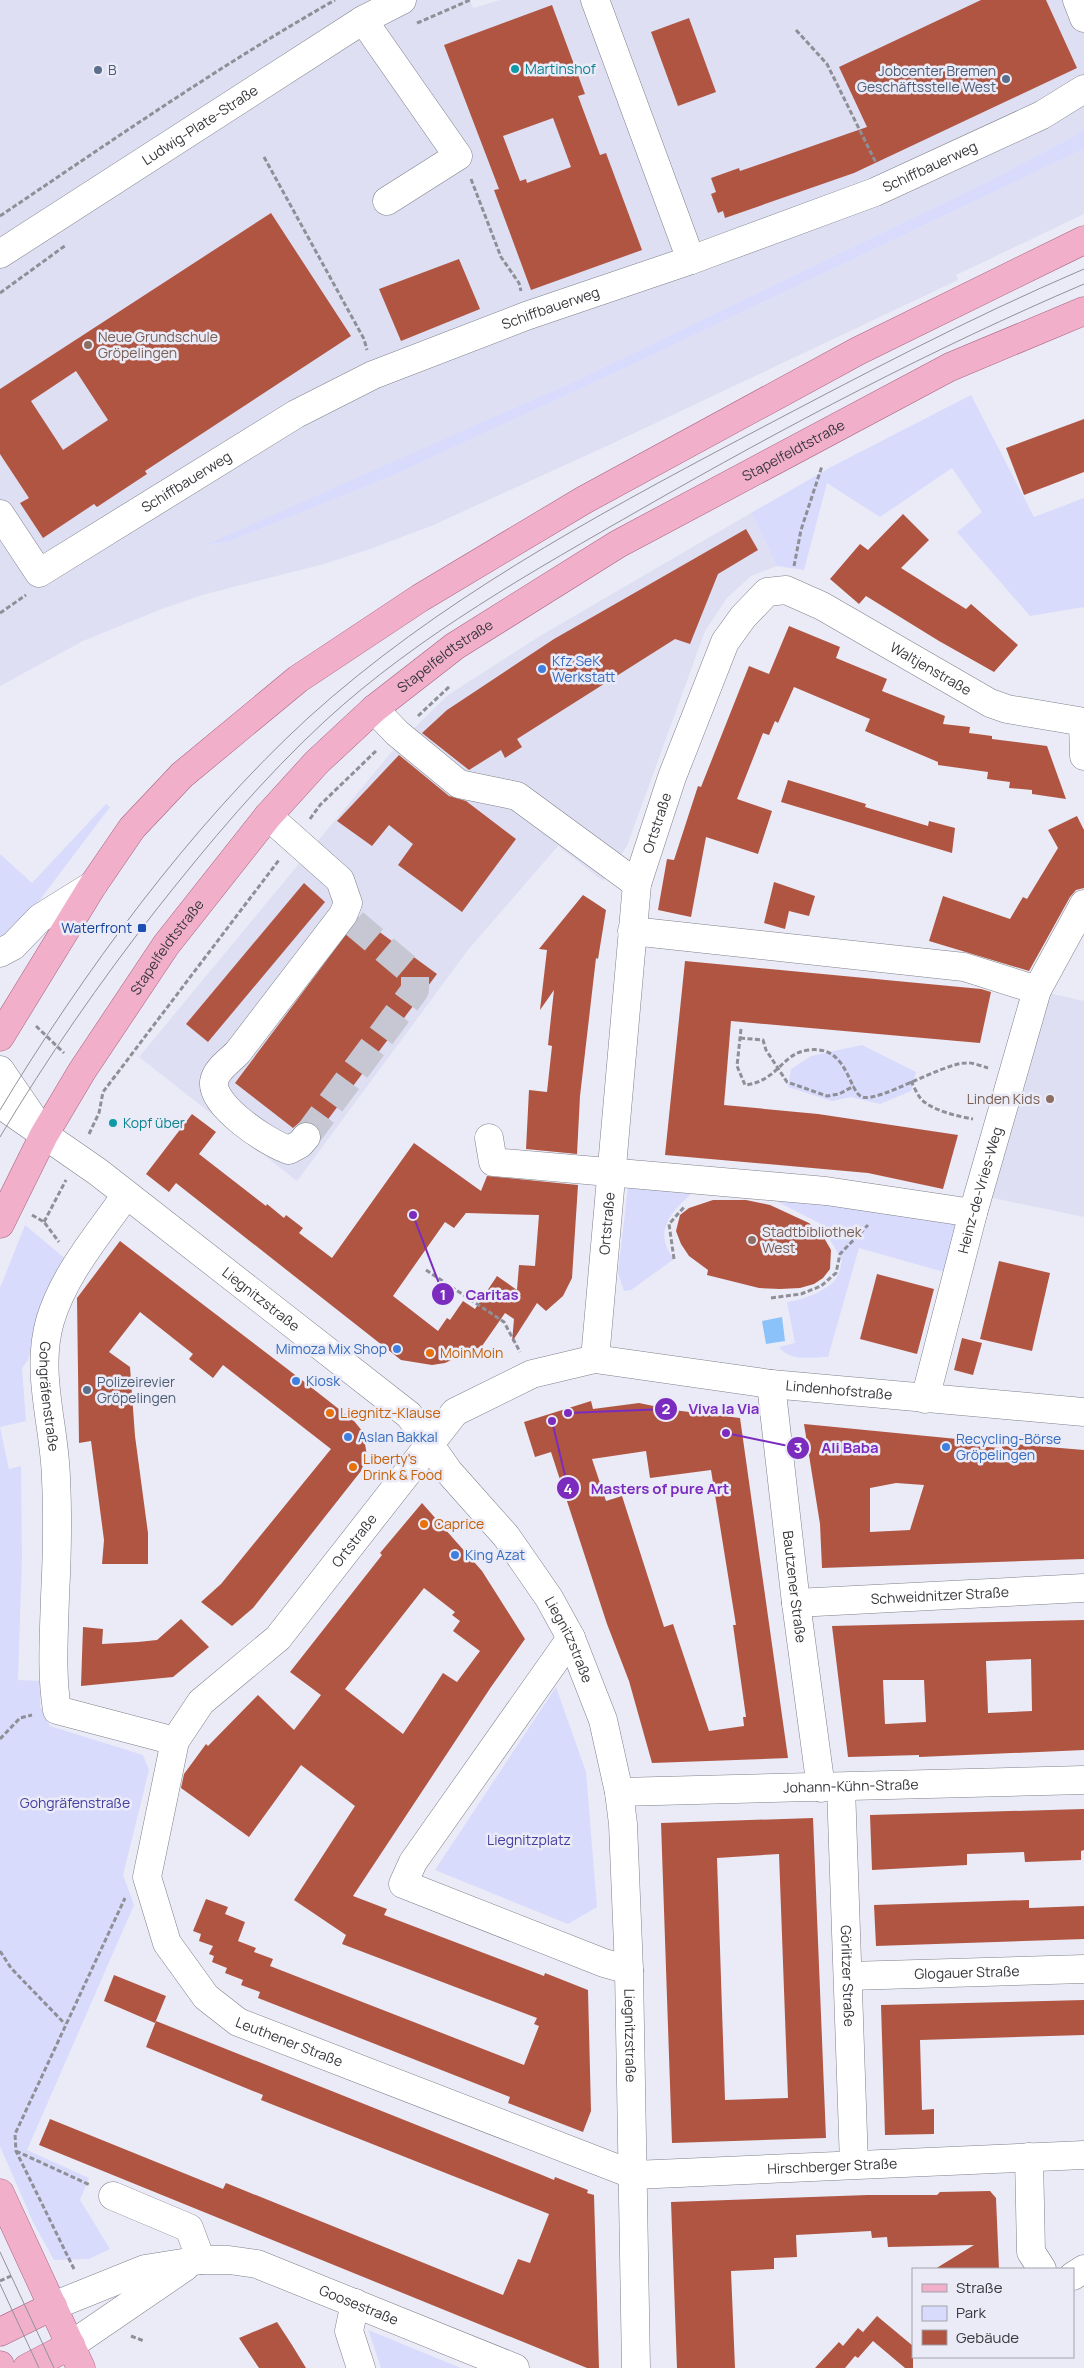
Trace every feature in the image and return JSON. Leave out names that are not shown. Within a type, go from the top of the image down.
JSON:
[{"type":"main road","points":[[0,1037],[94,884],[132,828],[182,775],[268,702],[343,648],[420,598],[593,496],[858,351],[1084,240]]},
{"type":"main road","name":"Stapelfeldtstraße","points":[[0,1224],[44,1135],[82,1071],[166,945],[268,816],[317,762],[374,709],[454,646],[618,544],[950,367],[1084,311]]},
{"type":"main road","points":[[0,2194],[76,2356],[27,2368]]},
{"type":"main road","points":[[0,2332],[53,2306]]},
{"type":"street","name":"Ludwig-Plate-Straße","points":[[0,254],[363,20],[402,0]]},
{"type":"street","points":[[594,0],[691,260]]},
{"type":"street","points":[[1077,0],[1084,18]]},
{"type":"street","points":[[363,20],[458,156],[386,201]]},
{"type":"street","name":"Schiffbauerweg","points":[[0,514],[39,574],[296,414],[373,375],[526,316],[691,260],[888,186],[1042,115],[1084,89]]},
{"type":"street","name":"Waltjenstraße","points":[[786,590],[822,606],[990,703],[1007,709],[1084,722]]},
{"type":"street","name":"Ortstraße","points":[[175,1741],[201,1702],[278,1638],[404,1480],[455,1412],[532,1374],[595,1359],[637,884],[672,777],[725,642],[743,617],[767,592],[786,590]]},
{"type":"street","points":[[374,709],[396,733],[459,784],[517,796],[637,884]]},
{"type":"street","points":[[1084,722],[1084,756]]},
{"type":"street","points":[[268,816],[340,880],[348,904],[349,919],[238,1052],[219,1071],[214,1084],[219,1098],[231,1113],[276,1146],[289,1150],[300,1144],[306,1137]]},
{"type":"street","points":[[0,953],[13,946],[40,918],[94,884]]},
{"type":"street","name":"Heinz-de-Vries-Weg","points":[[925,1399],[998,1124],[1037,990],[1084,904]]},
{"type":"street","points":[[632,931],[964,967],[1037,990]]},
{"type":"street","points":[[0,1070],[44,1135]]},
{"type":"street","name":"Liegnitzstraße","points":[[0,1104],[126,1195],[409,1415],[449,1472],[506,1536],[549,1598],[570,1638],[602,1720],[619,1792],[623,1824],[634,2175],[636,2368]]},
{"type":"street","points":[[490,1138],[494,1162],[826,1191],[974,1213]]},
{"type":"street","name":"Gohgräfenstraße","points":[[57,1710],[52,1680],[56,1580],[56,1477],[48,1416],[43,1351],[50,1320],[63,1288],[80,1259],[126,1195]]},
{"type":"street","name":"Lindenhofstraße","points":[[595,1359],[771,1384],[1084,1412]]},
{"type":"street","name":"Bautzener Straße","points":[[771,1384],[796,1603],[831,1787]]},
{"type":"street","name":"Schweidnitzer Straße","points":[[796,1603],[1084,1588]]},
{"type":"street","points":[[570,1638],[413,1862],[403,1884],[604,1963],[629,1970]]},
{"type":"street","points":[[57,1710],[175,1741]]},
{"type":"street","name":"Leuthener Straße","points":[[175,1741],[147,1877],[167,1943],[206,1997],[238,2022],[634,2175]]},
{"type":"street","name":"Johann-Kühn-Straße","points":[[619,1792],[1084,1780]]},
{"type":"street","name":"Görlitzer Straße","points":[[831,1787],[849,1976],[854,2164]]},
{"type":"street","name":"Glogauer Straße","points":[[849,1976],[1084,1969]]},
{"type":"street","name":"Hirschberger Straße","points":[[634,2175],[1084,2155]]},
{"type":"street","points":[[1029,2157],[1031,2252],[1041,2268]]},
{"type":"street","points":[[76,2356],[197,2261],[189,2228],[113,2196]]},
{"type":"street","name":"Goosestraße","points":[[53,2306],[145,2268],[197,2261],[229,2260],[257,2264],[515,2368]]},
{"type":"street","points":[[355,2302],[349,2331],[361,2368]]},
{"type":"path","points":[[0,216],[149,116],[334,0]]},
{"type":"path","points":[[796,30],[827,64],[888,186]]},
{"type":"path","points":[[458,156],[473,183],[501,256],[519,283],[526,316]]},
{"type":"path","points":[[264,157],[364,339],[373,375]]},
{"type":"path","points":[[786,590],[801,530],[823,462],[815,466]]},
{"type":"path","points":[[15,1011],[39,1028],[103,1092],[320,805],[396,733],[439,698],[451,684]]},
{"type":"path","points":[[741,1029],[737,1066],[745,1085],[768,1078],[796,1053],[812,1049],[828,1053],[838,1060],[847,1070],[854,1086],[862,1097],[872,1098],[911,1081],[965,1062],[1013,1074]]},
{"type":"path","points":[[740,1038],[764,1040],[766,1050],[787,1082],[827,1096],[839,1094],[854,1086]]},
{"type":"path","points":[[911,1081],[920,1098],[928,1104],[955,1115],[998,1124]]},
{"type":"path","points":[[674,1259],[669,1224],[678,1211],[690,1201],[712,1195],[713,1180]]},
{"type":"path","points":[[771,1298],[800,1294],[821,1286],[836,1273],[840,1254],[893,1201]]},
{"type":"path","points":[[426,1270],[504,1322],[532,1374]]},
{"type":"path","points":[[0,1739],[20,1718],[57,1710]]},
{"type":"path","points":[[77,2276],[16,2151],[15,2134],[127,1894],[147,1877]]},
{"type":"path","points":[[0,1951],[11,1968],[66,2024]]},
{"type":"path","points":[[16,2151],[113,2196]]},
{"type":"shaded area","points":[[0,0],[470,0],[473,8],[500,0],[1084,0],[1084,128],[1074,136],[985,183],[575,381],[207,545],[228,542],[392,476],[636,363],[1084,149],[1084,214],[956,275],[958,280],[609,445],[431,526],[324,564],[202,595],[159,610],[83,641],[0,686]]},
{"type":"shaded area","points":[[751,513],[777,566],[751,576],[727,598],[705,631],[627,846],[603,881],[558,846],[468,950],[297,1181],[139,1057],[399,743],[448,695],[540,636]]},
{"type":"shaded area","name":"Linden Kids","points":[[1044,992],[1084,1001],[1084,1217],[988,1197]]},
{"type":"green space","points":[[1084,128],[1084,149],[636,363],[392,476],[228,542],[205,545],[575,381],[985,183],[1074,136]]},
{"type":"green space","points":[[971,395],[1034,517],[1084,498],[1084,607],[1030,616],[957,532],[982,512],[952,468],[880,517],[827,483],[804,570],[777,566],[751,513],[831,467]]},
{"type":"green space","points":[[106,804],[110,807],[23,922],[0,942],[0,854],[32,883]]},
{"type":"green space","points":[[862,1045],[916,1072],[911,1091],[880,1104],[851,1097],[832,1101],[788,1087],[791,1069],[811,1056]]},
{"type":"green space","points":[[629,1179],[691,1186],[690,1195],[671,1216],[665,1232],[668,1250],[674,1259],[631,1290],[624,1291],[618,1273]]},
{"type":"green space","points":[[776,1194],[966,1219],[951,1274],[859,1248],[828,1357],[801,1358],[789,1355],[779,1347],[795,1343],[787,1302],[808,1297],[830,1285],[838,1275],[842,1260],[821,1224],[778,1202]]},
{"type":"green space","points":[[25,1225],[68,1261],[39,1320],[28,1360],[22,1368],[26,1421],[0,1427],[0,1288]]},
{"type":"green space","points":[[0,1427],[9,1469],[21,1466],[22,1557],[18,1680],[41,1681],[40,1706],[50,1726],[143,1755],[149,1770],[123,1875],[134,1905],[27,2150],[89,2178],[80,2200],[110,2249],[89,2259],[54,2260],[33,2222],[0,2146]]},
{"type":"green space","name":"Liegnitzplatz","points":[[556,1687],[586,1772],[597,1907],[568,1924],[435,1870]]},
{"type":"green space","points":[[368,2330],[461,2368],[381,2368]]},
{"type":"water","points":[[782,1317],[785,1341],[766,1344],[762,1321]]},
{"type":"building","name":"Jobcenter Bremen Geschäftsstelle West","points":[[981,0],[1046,0],[1077,68],[854,173],[725,218],[723,211],[718,213],[711,194],[716,192],[711,178],[739,168],[740,171],[867,127],[839,67]]},
{"type":"building","points":[[552,5],[585,94],[578,96],[600,155],[606,153],[642,250],[531,290],[494,190],[499,189],[444,45]],"holes":[[[553,118],[571,167],[527,183],[526,179],[520,181],[503,136]]]},
{"type":"building","points":[[689,18],[716,92],[678,106],[651,32]]},
{"type":"building","points":[[271,213],[351,336],[145,471],[147,474],[97,507],[94,504],[43,538],[20,503],[29,498],[0,454],[0,389]],"holes":[[[76,371],[108,420],[63,450],[31,401]]]},
{"type":"building","points":[[459,259],[480,309],[401,341],[379,289]]},
{"type":"building","points":[[1084,419],[1084,472],[1024,495],[1006,448]]},
{"type":"building","points":[[903,514],[929,540],[901,568],[966,609],[971,604],[1018,645],[994,672],[866,596],[859,604],[830,579],[860,544],[868,550]]},
{"type":"building","points":[[746,529],[758,550],[718,574],[690,644],[675,639],[517,739],[522,747],[505,758],[501,750],[469,770],[422,733],[447,710],[554,639]]},
{"type":"building","points":[[789,626],[840,647],[836,658],[887,679],[882,691],[945,716],[943,724],[970,727],[969,733],[992,736],[992,739],[1047,746],[1066,799],[1032,794],[1032,790],[1009,788],[1010,782],[987,779],[988,772],[938,765],[938,762],[865,731],[870,719],[794,687],[778,723],[775,721],[769,735],[763,733],[737,799],[772,811],[758,854],[706,837],[691,917],[658,910],[667,859],[674,860],[698,786],[701,787],[749,666],[769,674]]},
{"type":"building","points":[[399,755],[449,796],[466,801],[516,839],[462,912],[398,865],[413,844],[389,825],[372,846],[337,821]]},
{"type":"building","points":[[788,780],[866,804],[865,807],[928,826],[929,821],[955,828],[952,853],[781,802]]},
{"type":"building","points":[[1077,816],[1084,830],[1084,888],[1076,890],[1070,897],[1029,971],[929,941],[943,896],[1010,919],[1023,897],[1027,899],[1058,848],[1048,830]]},
{"type":"building","points":[[774,882],[815,896],[809,916],[789,911],[785,929],[764,923]]},
{"type":"building","points":[[304,883],[325,902],[208,1042],[186,1024]]},
{"type":"building","points":[[583,895],[606,910],[598,959],[596,958],[580,1096],[577,1154],[526,1149],[529,1090],[547,1092],[552,1046],[548,1045],[554,990],[540,1010],[547,950],[539,949]]},
{"type":"building","points":[[359,917],[437,974],[320,1130],[316,1125],[308,1122],[300,1122],[293,1128],[235,1083]]},
{"type":"building","points":[[685,961],[981,989],[991,992],[980,1043],[731,1021],[724,1105],[818,1114],[958,1135],[943,1189],[868,1173],[665,1155]]},
{"type":"building","points":[[192,1114],[216,1132],[199,1154],[266,1206],[267,1204],[284,1218],[286,1215],[303,1228],[299,1233],[332,1258],[414,1143],[481,1191],[487,1176],[578,1185],[572,1278],[563,1296],[546,1311],[537,1303],[512,1342],[514,1319],[505,1313],[482,1346],[445,1363],[432,1365],[401,1360],[176,1183],[169,1192],[146,1174]],"holes":[[[466,1213],[539,1215],[535,1266],[519,1265],[517,1290],[497,1276],[475,1309],[463,1301],[450,1320],[447,1318],[438,1331],[393,1296],[445,1222],[454,1228]]]},
{"type":"building","name":"Stadtbibliothek West","points":[[713,1200],[746,1200],[770,1205],[809,1223],[823,1236],[831,1250],[830,1269],[823,1278],[814,1284],[800,1288],[780,1289],[759,1288],[707,1275],[708,1270],[689,1256],[681,1244],[676,1231],[680,1215],[689,1208]]},
{"type":"building","points":[[120,1241],[307,1384],[354,1421],[363,1432],[367,1456],[361,1471],[253,1608],[232,1626],[201,1602],[221,1584],[331,1449],[223,1365],[213,1378],[189,1359],[193,1354],[140,1312],[109,1352],[130,1367],[135,1436],[148,1533],[148,1564],[102,1564],[104,1540],[91,1441],[79,1443],[77,1298]]},
{"type":"building","points":[[999,1261],[1050,1273],[1032,1351],[980,1339]]},
{"type":"building","points":[[877,1274],[934,1289],[917,1354],[860,1339]]},
{"type":"building","points":[[962,1338],[982,1343],[973,1375],[954,1370]]},
{"type":"building","points":[[591,1401],[593,1409],[639,1403],[673,1410],[740,1418],[788,1758],[652,1763],[629,1681],[607,1624],[551,1452],[535,1457],[524,1422]],"holes":[[[646,1451],[650,1478],[711,1470],[736,1625],[733,1625],[746,1717],[743,1717],[744,1726],[709,1731],[673,1624],[664,1627],[622,1496],[606,1501],[592,1459]]]},
{"type":"building","points":[[804,1424],[957,1439],[957,1445],[1002,1448],[1002,1443],[1084,1450],[1084,1559],[822,1568],[820,1524]],"holes":[[[896,1483],[924,1485],[910,1530],[870,1532],[870,1488]]]},
{"type":"building","points":[[422,1503],[482,1571],[525,1639],[491,1687],[353,1896],[387,1909],[384,1915],[544,1976],[545,1973],[588,1990],[591,2111],[583,2132],[508,2103],[510,2097],[258,1998],[260,1992],[241,1985],[243,1980],[225,1973],[227,1968],[212,1962],[214,1956],[209,1954],[213,1946],[199,1941],[201,1934],[193,1931],[206,1899],[228,1907],[225,1914],[245,1922],[238,1941],[256,1948],[254,1952],[273,1959],[270,1966],[524,2065],[539,2026],[534,2024],[537,2018],[342,1944],[346,1935],[294,1900],[355,1806],[301,1765],[249,1837],[181,1788],[184,1774],[206,1744],[208,1746],[258,1695],[294,1730],[321,1695],[290,1672],[382,1555],[380,1553]],"holes":[[[424,1588],[455,1612],[452,1615],[460,1621],[453,1631],[480,1651],[457,1682],[443,1673],[403,1734],[345,1689]]]},
{"type":"building","points":[[181,1619],[209,1647],[173,1677],[81,1686],[83,1627],[103,1629],[102,1644],[138,1642],[157,1640]]},
{"type":"building","points":[[1084,1620],[1084,1750],[919,1757],[919,1755],[848,1757],[832,1626]],"holes":[[[1031,1659],[1032,1711],[988,1713],[986,1661]],[[883,1680],[924,1680],[926,1722],[885,1724]]]},
{"type":"building","points":[[1084,1809],[1084,1850],[1081,1851],[1081,1860],[1025,1862],[1024,1852],[967,1854],[967,1865],[872,1870],[870,1815]]},
{"type":"building","points":[[813,1818],[826,2138],[672,2143],[661,1823]],"holes":[[[779,1854],[788,2098],[725,2100],[717,1858]]]},
{"type":"building","points":[[1029,1900],[1029,1908],[1084,1906],[1084,1939],[876,1946],[874,1905]]},
{"type":"building","points":[[114,1975],[166,1996],[155,2023],[104,2001]]},
{"type":"building","points":[[1084,2000],[1084,2035],[920,2040],[922,2110],[934,2109],[934,2134],[885,2135],[881,2005]]},
{"type":"building","points":[[156,2021],[554,2180],[555,2177],[588,2190],[587,2193],[594,2195],[599,2368],[587,2368],[39,2145],[50,2119],[223,2189],[226,2183],[503,2295],[518,2259],[530,2263],[549,2214],[261,2100],[263,2095],[146,2047]]},
{"type":"building","points":[[990,2191],[996,2198],[999,2268],[937,2268],[974,2245],[888,2247],[887,2237],[872,2238],[871,2231],[796,2235],[797,2257],[774,2258],[774,2269],[731,2271],[735,2368],[677,2368],[671,2202],[868,2195],[937,2195],[940,2192]]},
{"type":"building","points":[[877,2316],[912,2345],[913,2368],[905,2368],[873,2341],[858,2358],[855,2356],[845,2368],[815,2368],[839,2342],[843,2346],[858,2328],[863,2332]]},
{"type":"building","points":[[277,2322],[306,2368],[259,2368],[239,2338]]},
{"type":"tunnel","points":[[306,1137],[415,990],[415,975],[354,923]]},
{"type":"tram line","points":[[0,1110],[66,1006],[141,903],[181,853],[222,805],[265,760],[308,718],[357,676],[462,599],[517,564],[629,499],[912,350],[997,308],[1084,269]]},
{"type":"tram line","points":[[0,1137],[36,1078],[94,993],[135,937],[216,836],[303,742],[362,689],[400,659],[478,605],[697,477],[805,418],[915,362],[1084,284]]},
{"type":"tram line","points":[[0,2252],[54,2368]]},
{"type":"tram line","points":[[0,2284],[39,2368]]},
{"type":"place","name":"Martinshof","points":[[515,69]]},
{"type":"place","name":"B","points":[[98,70]]},
{"type":"place","name":"Jobcenter Bremen Geschäftsstelle West","points":[[1006,79]]},
{"type":"place","name":"Neue Grundschule Gröpelingen","points":[[88,345]]},
{"type":"place","name":"Kfz SeK Werkstatt","points":[[542,669]]},
{"type":"place","name":"Waterfront","points":[[142,928]]},
{"type":"place","name":"Linden Kids","points":[[1050,1099]]},
{"type":"place","name":"Kopf über","points":[[113,1123]]},
{"type":"place","name":"Caritas","points":[[413,1215]]},
{"type":"place","name":"Stadtbibliothek West","points":[[752,1240]]},
{"type":"place","name":"Mimoza Mix Shop","points":[[397,1349]]},
{"type":"place","name":"MoinMoin","points":[[430,1353]]},
{"type":"place","name":"Kiosk","points":[[296,1381]]},
{"type":"place","name":"Polizeirevier Gröpelingen","points":[[87,1390]]},
{"type":"place","name":"Liegnitz-Klause","points":[[330,1413]]},
{"type":"place","name":"Viva la Via","points":[[568,1413]]},
{"type":"place","name":"Masters of pure Art","points":[[552,1421]]},
{"type":"place","name":"Ali Baba","points":[[726,1433]]},
{"type":"place","name":"Aslan Bakkal","points":[[348,1437]]},
{"type":"place","name":"Recycling-Börse Gröpelingen","points":[[946,1447]]},
{"type":"place","name":"Liberty's Drink & Food","points":[[353,1467]]},
{"type":"place","name":"Caprice","points":[[424,1524]]},
{"type":"place","name":"King Azat","points":[[455,1555]]}]
